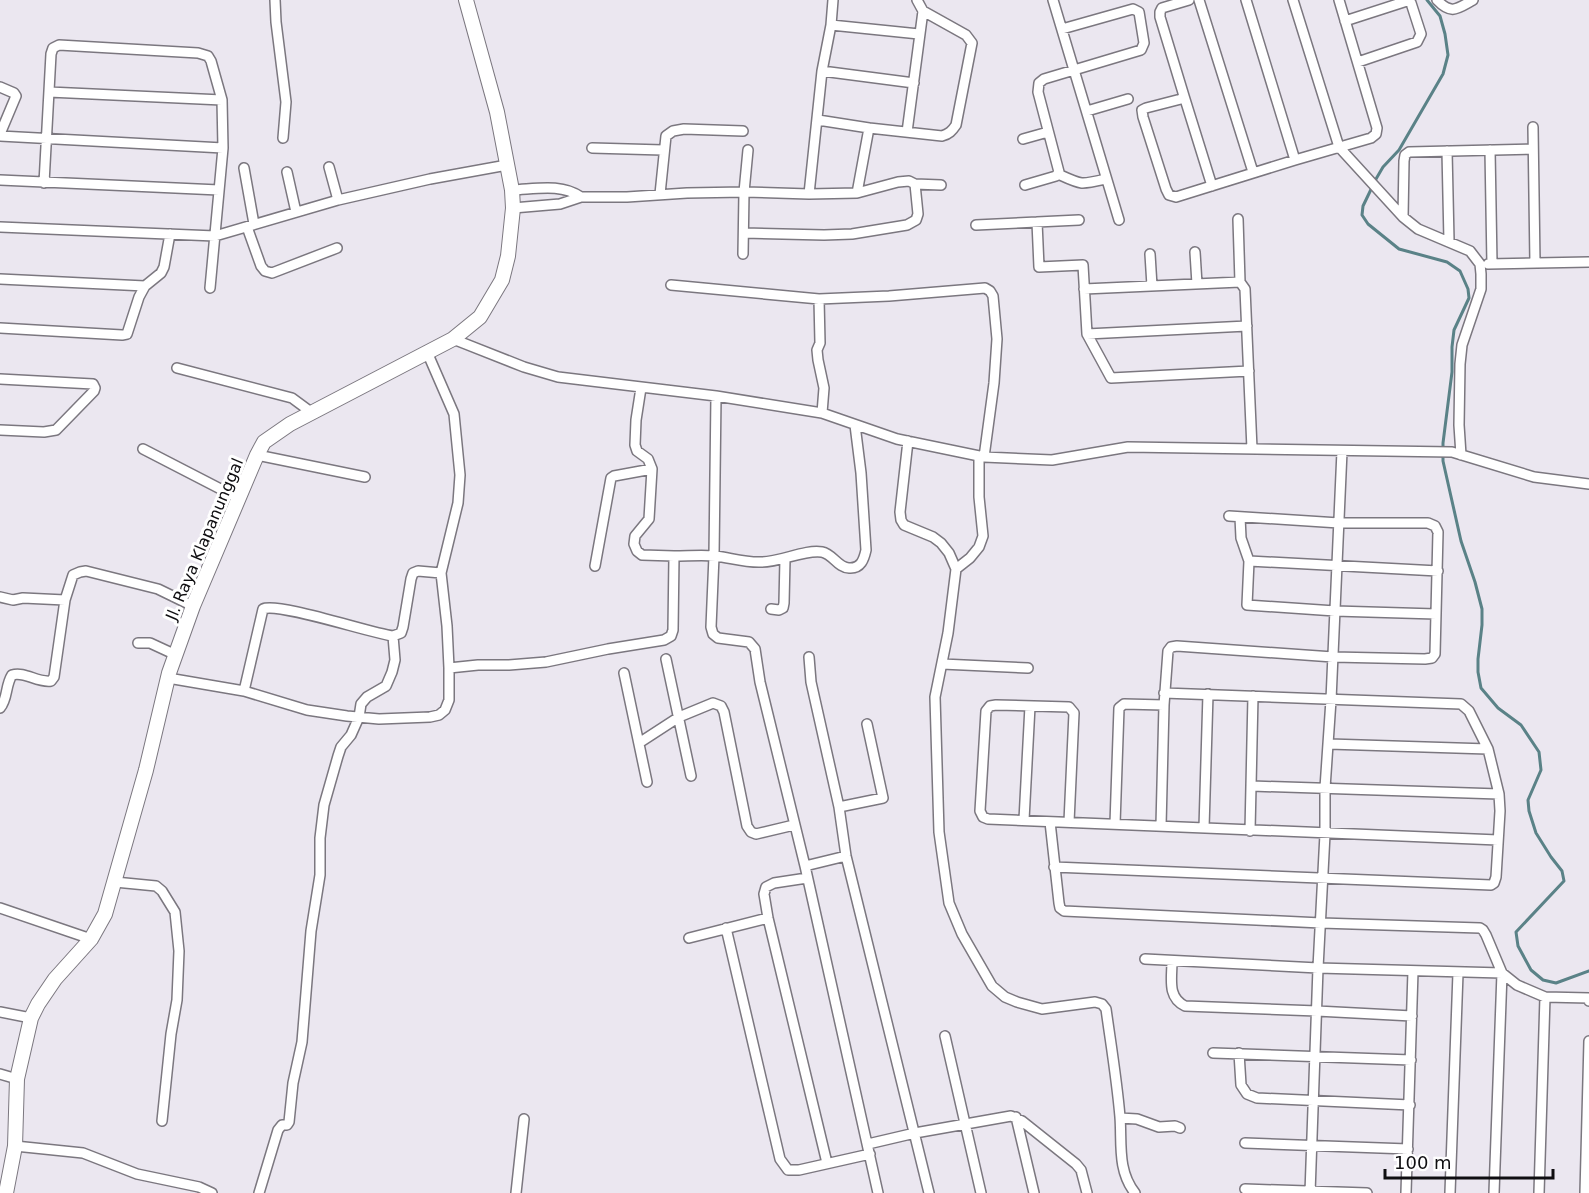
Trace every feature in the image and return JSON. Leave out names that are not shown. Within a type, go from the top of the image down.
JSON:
[{"type":"street","points":[[275,0],[286,102],[283,138]]},
{"type":"street","name":"Jl. Raya Klapanunggal","points":[[4,1188],[15,1146],[17,1079],[31,1018],[55,980],[91,939],[105,914],[116,882],[146,770],[168,678],[193,606],[264,442],[311,412],[453,339],[480,317],[502,280],[508,256],[513,208],[512,190],[497,112],[466,0]]},
{"type":"street","points":[[809,195],[822,71],[831,25],[833,0]]},
{"type":"street","points":[[818,120],[942,136],[953,130],[956,125],[972,43],[966,35],[923,11],[917,0]]},
{"type":"street","points":[[1053,0],[1119,220]]},
{"type":"street","points":[[1189,0],[1162,8],[1160,16],[1212,186]]},
{"type":"street","points":[[1199,0],[1253,172]]},
{"type":"street","points":[[1246,0],[1295,160]]},
{"type":"street","points":[[1293,0],[1339,147],[1403,217],[1418,228],[1470,251],[1480,264],[1481,290],[1462,345],[1457,453]]},
{"type":"street","points":[[1184,96],[1181,99],[1142,110],[1169,195],[1176,196],[1212,186],[1371,138],[1376,134],[1377,128],[1339,0]]},
{"type":"street","points":[[1437,0],[1446,9],[1452,10],[1473,0]]},
{"type":"street","points":[[1345,21],[1407,1],[1411,3],[1418,24],[1421,34],[1417,42],[1358,62]]},
{"type":"street","points":[[1062,29],[1132,9],[1145,14],[1160,12]]},
{"type":"street","points":[[907,132],[923,11]]},
{"type":"street","points":[[1058,174],[1059,169],[1038,92],[1039,83],[1044,79],[1141,50],[1144,44],[1139,12]]},
{"type":"street","points":[[831,25],[919,34]]},
{"type":"street","points":[[44,183],[51,54],[54,48],[59,45],[198,53],[208,56],[212,61],[222,100],[223,148],[210,288]]},
{"type":"street","points":[[822,71],[914,83]]},
{"type":"street","points":[[0,87],[16,96],[0,135],[223,148]]},
{"type":"street","points":[[49,92],[222,100]]},
{"type":"street","points":[[1087,111],[1128,99]]},
{"type":"street","points":[[1533,127],[1534,263]]},
{"type":"street","points":[[857,193],[869,128]]},
{"type":"street","points":[[660,194],[666,136],[673,131],[684,129],[743,130]]},
{"type":"street","points":[[1023,139],[1048,132]]},
{"type":"street","points":[[592,148],[663,150]]},
{"type":"street","points":[[1403,217],[1405,155],[1409,152],[1533,149]]},
{"type":"street","points":[[743,254],[744,192],[748,150]]},
{"type":"street","points":[[1491,150],[1492,264]]},
{"type":"street","points":[[1448,152],[1449,241]]},
{"type":"street","points":[[0,227],[215,236],[338,200],[430,179],[507,165]]},
{"type":"street","points":[[329,167],[338,200]]},
{"type":"street","points":[[244,168],[250,226],[261,266],[265,271],[272,273],[337,248]]},
{"type":"street","points":[[287,172],[296,212]]},
{"type":"street","points":[[1058,174],[1080,184],[1106,178]]},
{"type":"street","points":[[1025,185],[1058,174]]},
{"type":"street","points":[[0,180],[219,190]]},
{"type":"street","points":[[513,208],[560,204],[581,197],[744,192],[809,195],[857,193],[909,181],[915,184],[940,185]]},
{"type":"street","points":[[744,233],[852,234],[907,225],[916,220],[918,214],[915,184]]},
{"type":"street","points":[[512,190],[557,188],[572,191],[581,197]]},
{"type":"street","points":[[1238,219],[1240,282],[1245,289],[1252,449]]},
{"type":"street","points":[[976,225],[1079,220]]},
{"type":"street","points":[[1037,222],[1039,267],[1083,265],[1087,334],[1111,378],[1249,371]]},
{"type":"street","points":[[0,328],[127,334],[145,286],[161,273],[164,267],[170,234]]},
{"type":"street","points":[[1196,252],[1197,284]]},
{"type":"street","points":[[1150,254],[1152,286]]},
{"type":"street","points":[[1480,264],[1589,262]]},
{"type":"street","points":[[0,279],[145,286]]},
{"type":"street","points":[[1084,289],[1240,282]]},
{"type":"street","points":[[671,285],[819,299],[985,288],[990,291],[993,296],[997,339],[994,383],[981,457],[979,497],[983,536],[979,547],[956,569]]},
{"type":"street","points":[[819,299],[820,343],[817,350],[824,388],[822,413]]},
{"type":"street","points":[[1087,334],[1247,326]]},
{"type":"street","points":[[453,339],[524,367],[558,377],[716,396],[822,413],[908,441],[981,457],[1052,460],[1128,447],[1457,453],[1534,477],[1589,484]]},
{"type":"street","points":[[168,678],[244,691],[307,711],[390,718],[430,717],[439,715],[445,710],[449,700],[449,668],[441,573],[458,503],[460,475],[454,414],[427,352]]},
{"type":"street","points":[[177,368],[292,398],[311,412]]},
{"type":"street","points":[[0,379],[93,384],[95,388],[56,430],[44,432],[0,430]]},
{"type":"street","points":[[641,388],[635,445],[637,450],[648,459],[652,469],[649,519],[635,536],[634,544],[642,555],[714,556],[761,562],[785,559],[809,552],[823,552],[849,568],[857,567],[864,561],[866,550],[855,425]]},
{"type":"street","points":[[716,396],[711,627],[713,634],[718,638],[749,642],[755,649],[760,682],[805,866],[878,1193]]},
{"type":"street","points":[[908,441],[901,520],[904,525],[933,537],[941,543],[949,552],[956,569],[935,697],[939,832],[949,903],[962,934],[992,986],[1005,997],[1042,1009],[1095,1002],[1102,1004],[1106,1009],[1120,1118],[1121,1156],[1124,1172],[1136,1193]]},
{"type":"street","points":[[143,449],[238,498]]},
{"type":"street","points":[[1310,1192],[1318,968],[1324,877],[1325,788],[1342,451]]},
{"type":"street","points":[[257,455],[365,477]]},
{"type":"street","points":[[595,566],[612,477],[652,469]]},
{"type":"street","points":[[1161,826],[1164,693],[1168,651],[1172,647],[1333,657],[1432,658],[1435,654],[1438,532],[1435,526],[1428,523],[1339,523],[1230,516]]},
{"type":"street","points":[[1240,517],[1241,538],[1249,561],[1247,605],[1335,611],[1436,614]]},
{"type":"street","points":[[449,668],[478,664],[509,665],[546,662],[664,640],[674,630],[674,556]]},
{"type":"street","points":[[771,609],[783,608],[785,559]]},
{"type":"street","points":[[1249,561],[1438,571]]},
{"type":"street","points":[[0,708],[4,704],[12,675],[21,674],[46,682],[51,681],[54,677],[65,600],[73,575],[86,571],[158,589],[193,606]]},
{"type":"street","points":[[244,691],[260,619],[266,607],[324,618],[393,636],[400,633],[403,627],[413,573],[418,571],[441,573]]},
{"type":"street","points":[[0,597],[13,600],[23,598],[65,600]]},
{"type":"street","points":[[259,1193],[278,1130],[289,1122],[293,1083],[302,1042],[311,931],[320,875],[320,838],[324,805],[341,747],[351,735],[359,717],[361,704],[367,697],[386,686],[389,679],[395,660],[393,636]]},
{"type":"street","points":[[138,643],[150,643],[176,655]]},
{"type":"street","points":[[809,657],[810,682],[839,807],[846,856],[929,1193]]},
{"type":"street","points":[[666,659],[691,776]]},
{"type":"street","points":[[942,664],[1028,668]]},
{"type":"street","points":[[624,673],[647,782]]},
{"type":"street","points":[[1054,867],[1491,885],[1497,878],[1499,794],[1488,749],[1469,711],[1461,704],[1164,693]]},
{"type":"street","points":[[1204,828],[1208,694]]},
{"type":"street","points":[[1250,831],[1253,696]]},
{"type":"street","points":[[639,743],[678,717],[713,703],[720,706],[724,712],[747,826],[751,832],[756,834],[794,825]]},
{"type":"street","points":[[1115,824],[1119,708],[1124,704],[1164,705]]},
{"type":"street","points":[[1069,822],[1074,713],[1069,707],[990,706],[986,711],[980,811],[982,817],[988,819],[1498,840]]},
{"type":"street","points":[[1024,820],[1030,706]]},
{"type":"street","points":[[839,807],[883,798],[867,724]]},
{"type":"street","points":[[1329,744],[1488,749]]},
{"type":"street","points":[[1252,786],[1499,794]]},
{"type":"street","points":[[1050,822],[1059,903],[1060,908],[1064,911],[1480,928],[1484,930],[1502,974],[1494,1193]]},
{"type":"street","points":[[805,866],[846,856]]},
{"type":"street","points":[[807,878],[774,883],[766,887],[764,894],[827,1163]]},
{"type":"street","points":[[116,882],[156,886],[162,891],[175,912],[179,951],[177,1000],[162,1121]]},
{"type":"street","points":[[0,908],[91,939]]},
{"type":"street","points":[[689,938],[768,918]]},
{"type":"street","points":[[726,928],[780,1159],[788,1170],[799,1170],[827,1163],[915,1133],[1011,1116],[1016,1117],[1076,1164],[1081,1170],[1087,1193]]},
{"type":"street","points":[[1145,959],[1502,974],[1517,985],[1545,997],[1589,999]]},
{"type":"street","points":[[1172,961],[1172,993],[1177,1002],[1185,1006],[1412,1016]]},
{"type":"street","points":[[1406,1193],[1413,970]]},
{"type":"street","points":[[1449,1193],[1458,973]]},
{"type":"street","points":[[1539,1193],[1545,997]]},
{"type":"street","points":[[0,1012],[31,1018]]},
{"type":"street","points":[[945,1036],[981,1193]]},
{"type":"street","points":[[1585,1193],[1589,1041]]},
{"type":"street","points":[[1213,1053],[1411,1060]]},
{"type":"street","points":[[1239,1053],[1241,1085],[1247,1094],[1257,1098],[1410,1105]]},
{"type":"street","points":[[0,1074],[17,1079]]},
{"type":"street","points":[[1016,1117],[1034,1193]]},
{"type":"street","points":[[1120,1118],[1137,1119],[1159,1127],[1180,1128]]},
{"type":"street","points":[[516,1193],[525,1119]]},
{"type":"street","points":[[1245,1143],[1408,1149]]},
{"type":"street","points":[[15,1146],[82,1153],[137,1174],[199,1187],[212,1193]]},
{"type":"street","points":[[1245,1189],[1367,1193]]},
{"type":"waterway","points":[[1427,0],[1440,16],[1445,34],[1448,55],[1443,74],[1399,150],[1383,167],[1376,179],[1363,206],[1362,215],[1368,224],[1399,249],[1447,262],[1460,271],[1468,289],[1469,298],[1454,330],[1443,461],[1461,541],[1482,609],[1478,659],[1481,688],[1498,708],[1521,725],[1539,752],[1541,770],[1528,800],[1529,811],[1536,833],[1562,871],[1564,881],[1516,932],[1518,946],[1531,970],[1543,980],[1556,983],[1589,971]]}]
